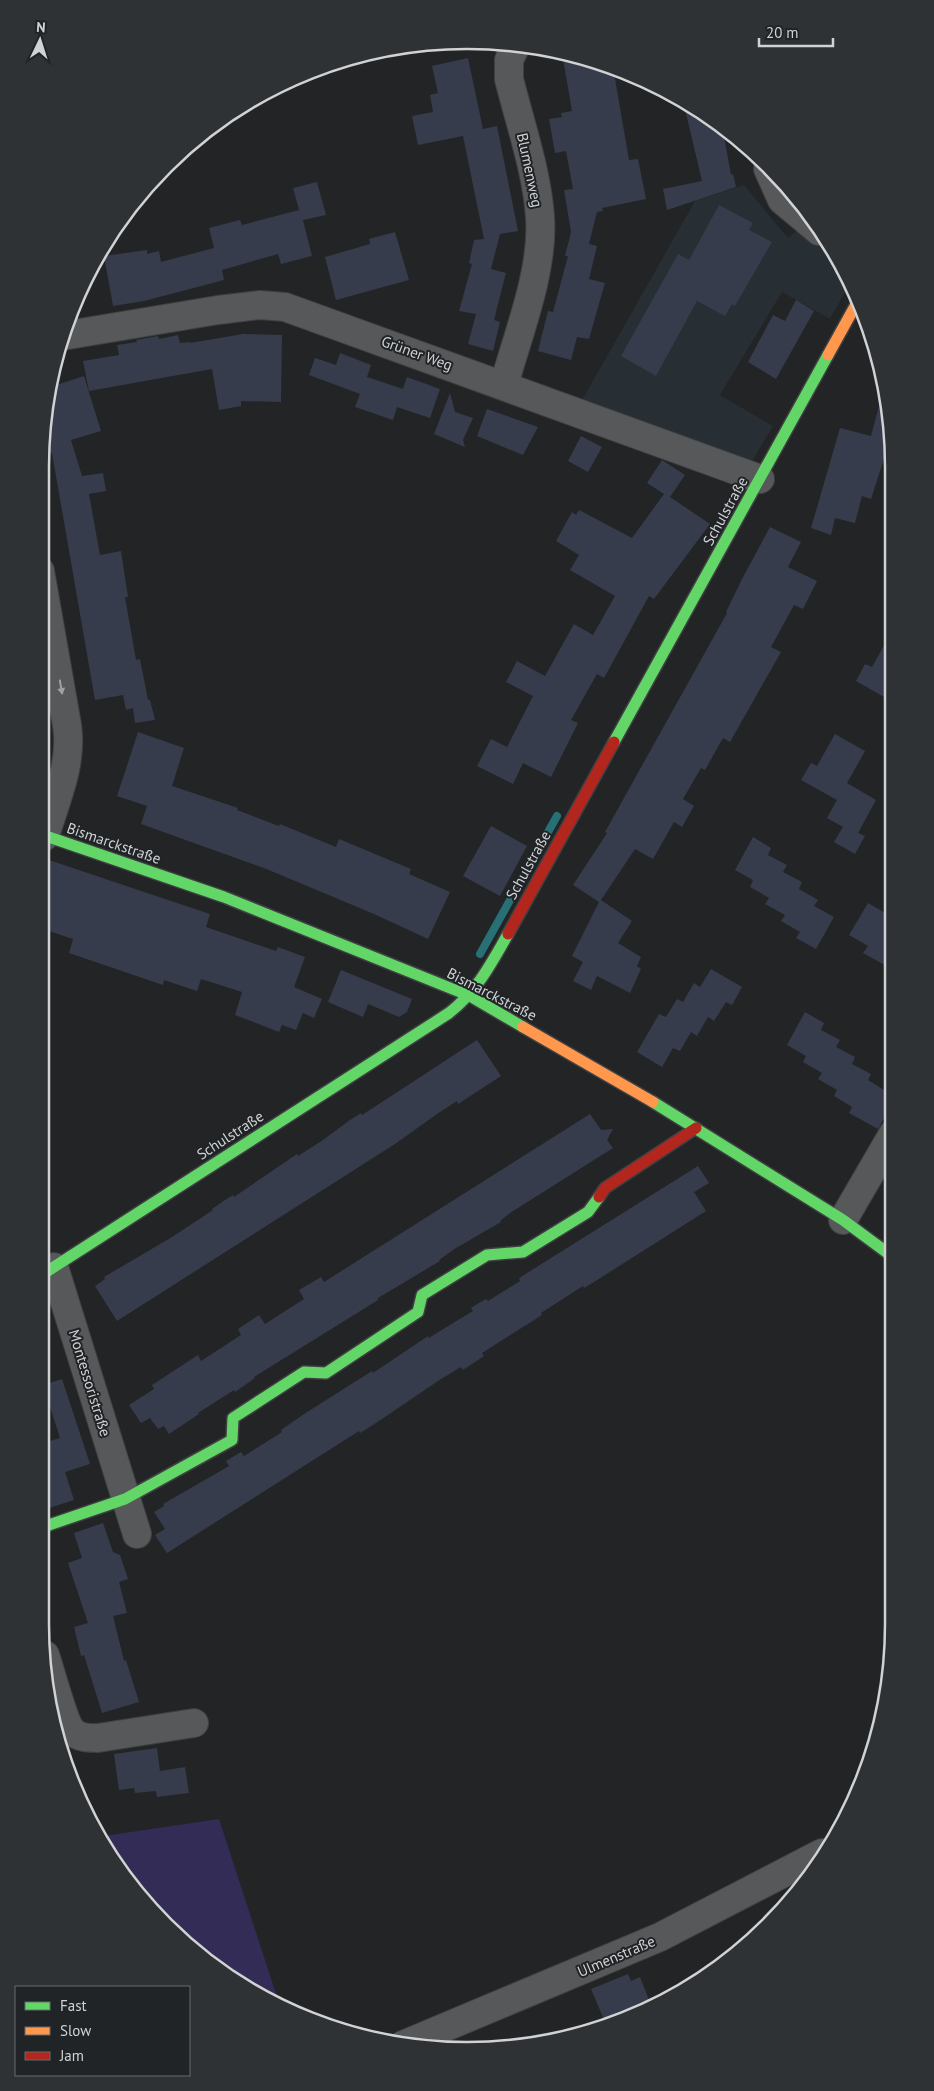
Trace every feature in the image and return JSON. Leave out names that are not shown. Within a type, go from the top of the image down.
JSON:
[{"type":"street","name":"Blumenweg","points":[[504,385],[534,278],[540,247],[540,218],[537,192],[509,79],[509,60],[513,51]]},
{"type":"street","points":[[775,184],[782,200],[802,216]]},
{"type":"street","name":"Grüner Weg","points":[[71,335],[218,310],[274,305],[298,310],[760,479]]},
{"type":"street","name":"Schulstraße","points":[[49,1270],[434,1023],[462,1004],[470,996],[490,966],[854,309]]},
{"type":"street","points":[[49,623],[69,741],[65,772],[49,818]]},
{"type":"street","name":"Bismarckstraße","points":[[49,837],[224,897],[470,996],[696,1128],[843,1220],[885,1251]]},
{"type":"street","points":[[49,1525],[125,1499],[232,1440],[233,1418],[304,1372],[326,1373],[418,1312],[422,1295],[487,1255],[523,1252],[588,1212],[606,1188],[696,1128]]},
{"type":"street","points":[[843,1220],[885,1146]]},
{"type":"street","name":"Montessoristraße","points":[[49,1277],[137,1534]]},
{"type":"street","points":[[52,1676],[67,1723],[76,1734],[86,1738],[98,1738],[194,1723]]},
{"type":"street","name":"Ulmenstraße","points":[[417,2039],[660,1937],[814,1857]]},
{"type":"shaded area","points":[[744,185],[788,238],[800,228],[817,238],[846,291],[830,319],[782,292],[720,395],[773,426],[753,460],[742,461],[582,400],[695,201]]},
{"type":"shaded area","points":[[219,1819],[277,1996],[212,1956],[171,1920],[135,1879],[107,1836]]},
{"type":"building","points":[[468,58],[483,129],[497,126],[518,231],[500,234],[491,269],[506,273],[494,320],[500,322],[493,351],[468,344],[476,314],[459,311],[472,264],[469,263],[474,240],[484,239],[463,136],[418,145],[412,116],[433,112],[430,95],[438,93],[432,66]]},
{"type":"building","points":[[563,60],[615,76],[629,160],[638,159],[646,199],[602,208],[603,211],[597,212],[589,244],[597,246],[589,279],[605,283],[589,339],[577,337],[571,360],[538,351],[548,311],[553,312],[568,256],[565,256],[571,232],[564,190],[573,189],[566,151],[555,153],[549,119],[562,117],[561,113],[572,111]]},
{"type":"building","points":[[685,111],[724,137],[731,175],[733,174],[736,187],[667,210],[663,189],[702,181]]},
{"type":"building","points":[[317,182],[326,215],[303,220],[312,256],[281,264],[278,254],[222,270],[224,280],[144,301],[113,306],[105,259],[106,256],[147,250],[147,254],[159,251],[161,262],[214,248],[209,228],[240,220],[242,225],[299,210],[293,188]]},
{"type":"building","points":[[719,205],[753,223],[749,230],[772,242],[735,306],[732,304],[725,316],[697,301],[656,376],[621,356],[678,254],[689,260]]},
{"type":"building","points":[[395,232],[409,280],[336,300],[325,257],[370,244],[369,239]]},
{"type":"building","points":[[796,300],[814,311],[776,379],[748,362],[773,315],[785,321]]},
{"type":"building","points":[[243,334],[282,335],[281,402],[241,401],[241,406],[219,410],[212,369],[89,391],[83,361],[119,355],[117,345],[158,336],[159,339],[178,335],[180,343],[190,343]]},
{"type":"building","points":[[340,353],[371,365],[367,377],[403,389],[407,377],[440,389],[430,418],[397,407],[393,420],[355,407],[360,394],[309,375],[315,358],[336,365]]},
{"type":"building","points":[[84,376],[101,431],[71,440],[82,476],[103,473],[106,491],[89,494],[100,555],[121,551],[128,597],[125,597],[136,660],[140,659],[148,700],[150,700],[155,720],[135,723],[133,708],[126,710],[123,695],[95,700],[52,453],[49,454],[52,412],[57,385]]},
{"type":"building","points":[[450,393],[455,412],[473,418],[463,440],[465,447],[434,434]]},
{"type":"building","points":[[880,402],[885,457],[871,499],[862,496],[855,523],[835,518],[831,535],[811,528],[840,428],[871,436]]},
{"type":"building","points":[[487,409],[538,427],[523,455],[477,436]]},
{"type":"building","points":[[581,436],[602,447],[588,472],[568,461]]},
{"type":"building","points":[[662,460],[685,475],[670,497],[710,524],[654,599],[649,596],[604,678],[597,674],[571,720],[578,723],[551,777],[523,763],[513,784],[477,766],[491,739],[507,747],[533,696],[506,682],[517,661],[545,676],[574,624],[593,635],[615,596],[570,570],[579,555],[556,541],[572,512],[576,515],[579,510],[632,538],[664,494],[647,483]]},
{"type":"building","points":[[770,527],[801,542],[788,567],[817,581],[803,609],[794,605],[771,647],[781,652],[730,742],[723,738],[705,770],[701,768],[683,799],[694,806],[682,827],[674,822],[653,859],[635,849],[601,900],[632,921],[618,943],[641,957],[637,966],[641,969],[630,993],[597,976],[591,990],[573,981],[583,962],[572,956],[599,902],[573,885],[607,833],[605,832],[727,613],[742,579]]},
{"type":"building","points":[[885,644],[885,698],[856,681],[865,664],[872,667]]},
{"type":"building","points":[[138,732],[184,748],[172,786],[238,808],[237,810],[279,826],[280,824],[336,847],[339,839],[411,869],[409,874],[450,892],[428,939],[264,868],[141,824],[147,806],[117,796]]},
{"type":"building","points":[[835,734],[865,751],[847,783],[876,800],[858,833],[865,836],[855,854],[834,842],[843,827],[827,818],[837,800],[801,780],[811,763],[817,766]]},
{"type":"building","points":[[491,826],[527,846],[500,896],[463,876]]},
{"type":"building","points":[[753,837],[771,848],[768,855],[787,865],[783,872],[802,882],[799,889],[818,900],[814,906],[834,917],[816,949],[796,938],[800,932],[781,921],[785,915],[765,904],[769,898],[750,887],[753,880],[735,870]]},
{"type":"building","points":[[49,860],[210,914],[206,927],[276,951],[278,947],[305,957],[294,987],[322,999],[314,1018],[303,1013],[296,1030],[282,1025],[279,1032],[235,1015],[242,992],[201,979],[197,991],[164,980],[163,985],[69,953],[73,939],[49,931]]},
{"type":"building","points":[[868,903],[885,913],[885,965],[863,953],[868,946],[849,935]]},
{"type":"building","points":[[711,969],[742,987],[732,1005],[726,1002],[714,1021],[708,1017],[697,1036],[691,1032],[680,1051],[673,1048],[662,1067],[637,1052],[659,1014],[666,1017],[677,999],[683,1002],[694,983],[700,987]]},
{"type":"building","points":[[341,970],[412,999],[407,1012],[399,1017],[368,1004],[363,1017],[328,1002]]},
{"type":"building","points":[[805,1012],[824,1023],[821,1030],[840,1040],[836,1047],[855,1057],[852,1064],[871,1074],[868,1080],[885,1091],[885,1116],[878,1129],[849,1113],[852,1107],[834,1096],[837,1090],[818,1079],[822,1073],[803,1062],[806,1056],[787,1045]]},
{"type":"building","points":[[477,1040],[501,1076],[458,1104],[457,1101],[395,1144],[117,1321],[95,1286],[105,1279],[104,1277],[172,1237],[222,1202],[233,1195],[234,1197],[297,1154],[298,1156],[350,1120],[361,1113],[362,1115]]},
{"type":"building","points":[[590,1114],[601,1130],[613,1129],[607,1140],[613,1148],[510,1213],[501,1222],[456,1248],[440,1261],[254,1377],[235,1392],[234,1390],[198,1413],[169,1434],[164,1426],[158,1429],[150,1418],[141,1423],[129,1405],[154,1389],[152,1385],[198,1355],[201,1361],[241,1335],[238,1329],[259,1315],[265,1324],[304,1299],[299,1290],[321,1277],[324,1282]]},
{"type":"building","points":[[698,1166],[709,1183],[694,1192],[706,1211],[594,1282],[584,1288],[583,1286],[541,1313],[542,1315],[482,1353],[484,1356],[463,1370],[461,1367],[441,1379],[376,1423],[360,1433],[359,1431],[167,1553],[155,1535],[165,1529],[154,1512],[164,1506],[163,1504],[229,1466],[226,1461],[241,1452],[244,1456],[282,1432],[281,1430],[304,1414],[372,1371],[373,1373],[428,1336],[429,1338],[473,1311],[471,1308],[486,1299],[488,1301],[520,1281],[519,1278]]},
{"type":"building","points":[[62,1379],[90,1464],[65,1472],[74,1500],[49,1508],[49,1441],[60,1438],[49,1404],[49,1383]]},
{"type":"building","points":[[103,1523],[113,1552],[120,1555],[128,1579],[119,1582],[127,1613],[113,1616],[124,1661],[126,1660],[139,1702],[102,1713],[84,1655],[81,1656],[74,1627],[88,1623],[68,1563],[82,1558],[74,1533]]},
{"type":"building","points":[[157,1748],[160,1771],[185,1767],[189,1793],[157,1797],[156,1791],[135,1793],[134,1788],[119,1790],[114,1754]]},
{"type":"building","points":[[628,1974],[631,1981],[640,1977],[649,2000],[604,2019],[591,1989]]},
{"type":"waterway","points":[[480,954],[557,816]]},
{"type":"traffic: fast","points":[[614,742],[828,355]]},
{"type":"traffic: fast","points":[[49,837],[224,897],[470,996],[523,1027]]},
{"type":"traffic: fast","points":[[49,1270],[449,1013],[468,996],[508,934]]},
{"type":"traffic: fast","points":[[653,1102],[843,1220],[885,1251]]},
{"type":"traffic: fast","points":[[49,1525],[125,1499],[232,1440],[233,1418],[304,1372],[326,1373],[418,1312],[422,1295],[487,1255],[523,1252],[588,1212],[599,1197]]},
{"type":"traffic: slow","points":[[828,355],[854,309]]},
{"type":"traffic: slow","points":[[523,1027],[653,1102]]},
{"type":"traffic: jam","points":[[508,934],[614,742]]},
{"type":"traffic: jam","points":[[599,1197],[605,1188],[696,1128]]}]
